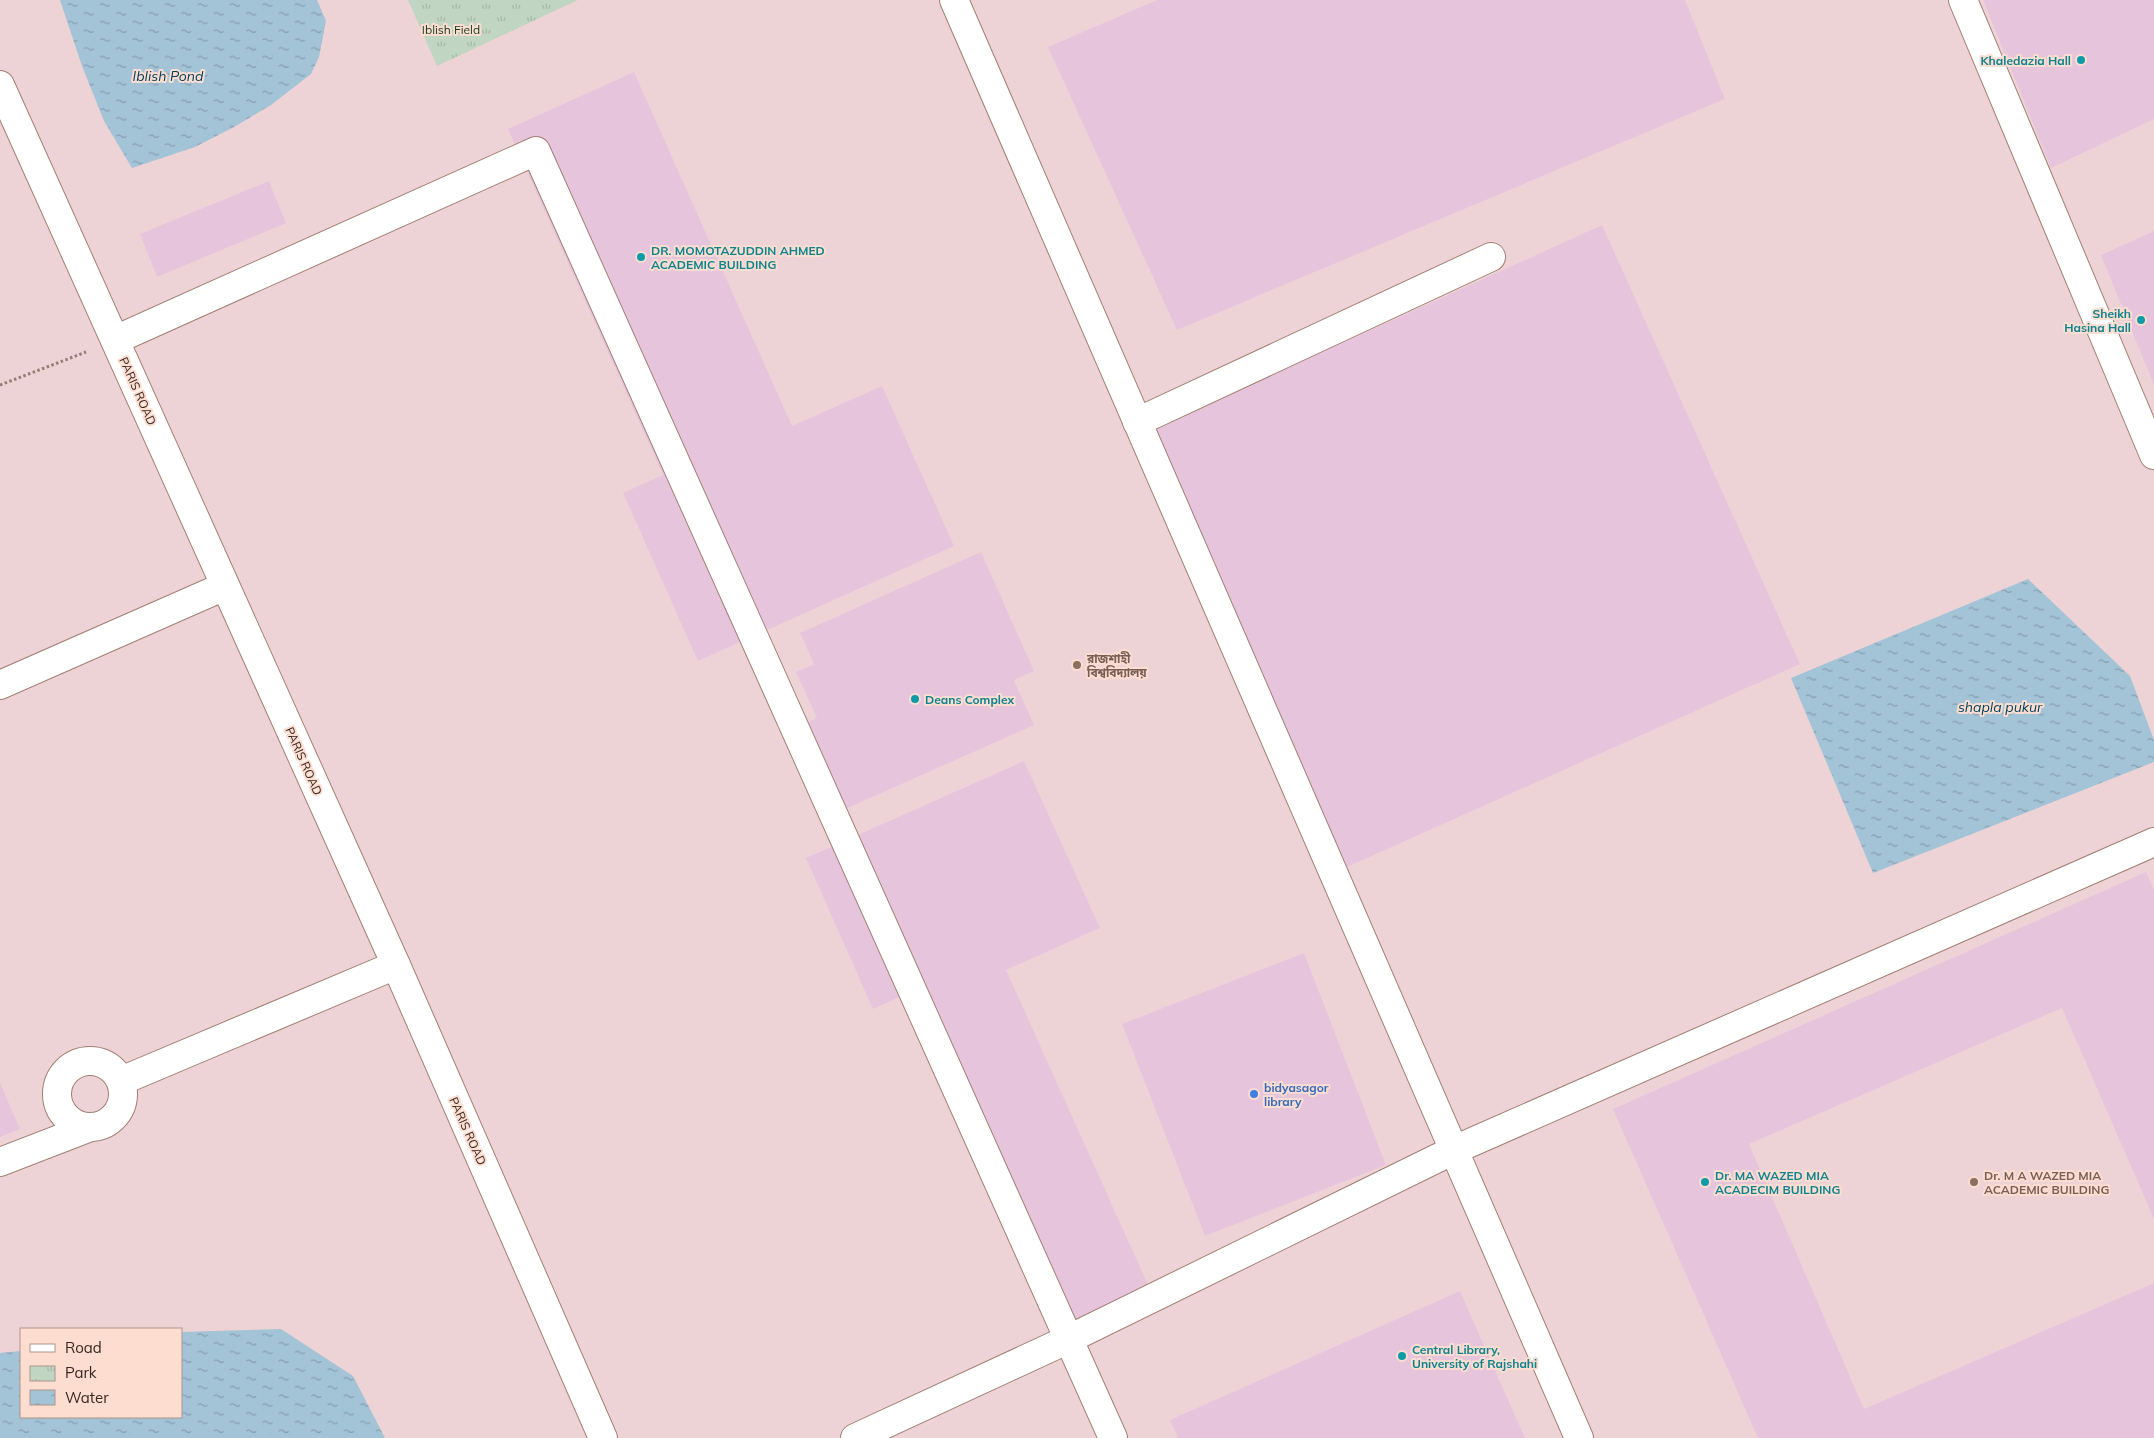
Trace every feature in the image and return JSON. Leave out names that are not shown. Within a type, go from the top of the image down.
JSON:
[{"type":"street","points":[[954,0],[1579,1438]]},
{"type":"street","points":[[1963,0],[2154,455]]},
{"type":"street","name":"PARIS ROAD","points":[[0,85],[396,965],[603,1438]]},
{"type":"street","points":[[115,340],[536,150],[1113,1438]]},
{"type":"street","points":[[1137,422],[1491,257]]},
{"type":"street","points":[[0,685],[226,586]]},
{"type":"street","points":[[855,1438],[1069,1339],[1454,1150],[2154,842]]},
{"type":"street","points":[[121,1082],[396,965]]},
{"type":"street","points":[[0,1162],[88,1128],[110,1122],[118,1113],[123,1103],[124,1092],[116,1072],[99,1061],[88,1060],[69,1068],[61,1076],[57,1093],[60,1110],[67,1119],[77,1125],[88,1128]]},
{"type":"path","points":[[0,385],[115,340]]},
{"type":"shaded area","name":"রাজশাহী বিশ্ববিদ্যালয়","points":[[0,0],[2154,0],[2154,1438],[0,1438]]},
{"type":"green space","name":"Iblish Field","points":[[408,0],[578,0],[437,66]]},
{"type":"water","name":"Iblish Pond","points":[[60,0],[317,0],[326,21],[319,57],[311,74],[271,105],[195,147],[132,168],[104,121],[82,66]]},
{"type":"water","name":"shapla pukur","points":[[2028,579],[2130,676],[2154,740],[2154,762],[1873,873],[1791,678]]},
{"type":"water","points":[[281,1329],[353,1376],[385,1438],[0,1438],[0,1353],[20,1351],[20,1418],[182,1418],[182,1332]]},
{"type":"building","points":[[1157,0],[1685,0],[1725,99],[1177,330],[1048,47]]},
{"type":"building","name":"Khaledazia Hall","points":[[1983,0],[2154,0],[2154,119],[2051,168]]},
{"type":"building","name":"DR. MOMOTAZUDDIN AHMED ACADEMIC BUILDING","points":[[634,72],[792,426],[882,386],[954,546],[698,661],[623,493],[663,475],[508,129]]},
{"type":"building","points":[[269,181],[286,223],[157,277],[140,234]]},
{"type":"building","points":[[1602,225],[1800,664],[1345,868],[1151,430]]},
{"type":"building","name":"Sheikh Hasina Hall","points":[[2154,231],[2154,385],[2101,255]]},
{"type":"building","name":"Deans Complex","points":[[981,552],[1034,671],[1014,680],[1034,725],[832,815],[793,729],[817,718],[796,672],[814,664],[800,633]]},
{"type":"building","points":[[1024,761],[1100,928],[1006,970],[1149,1287],[1058,1328],[908,993],[873,1009],[806,858]]},
{"type":"building","name":"Dr. MA WAZED MIA ACADECIM BUILDING","points":[[2146,872],[2154,890],[2154,1219],[2062,1008],[1749,1144],[1864,1409],[2154,1283],[2154,1438],[1758,1438],[1613,1109]]},
{"type":"building","name":"bidyasagor library","points":[[1304,953],[1386,1165],[1205,1236],[1122,1024]]},
{"type":"building","points":[[0,1083],[20,1129],[0,1137]]},
{"type":"building","name":"Central Library, University of Rajshahi","points":[[1460,1291],[1525,1438],[1178,1438],[1170,1420]]},
{"type":"place","name":"Khaledazia Hall","points":[[2081,60]]},
{"type":"place","name":"DR. MOMOTAZUDDIN AHMED ACADEMIC BUILDING","points":[[641,257]]},
{"type":"place","name":"Sheikh Hasina Hall","points":[[2141,320]]},
{"type":"place","name":"রাজশাহী বিশ্ববিদ্যালয়","points":[[1077,665]]},
{"type":"place","name":"Deans Complex","points":[[915,699]]},
{"type":"place","name":"bidyasagor library","points":[[1254,1094]]},
{"type":"place","name":"Dr. MA WAZED MIA ACADECIM BUILDING","points":[[1705,1182]]},
{"type":"place","name":"Dr. M A WAZED MIA ACADEMIC BUILDING","points":[[1974,1182]]},
{"type":"place","name":"Central Library, University of Rajshahi","points":[[1402,1356]]}]
